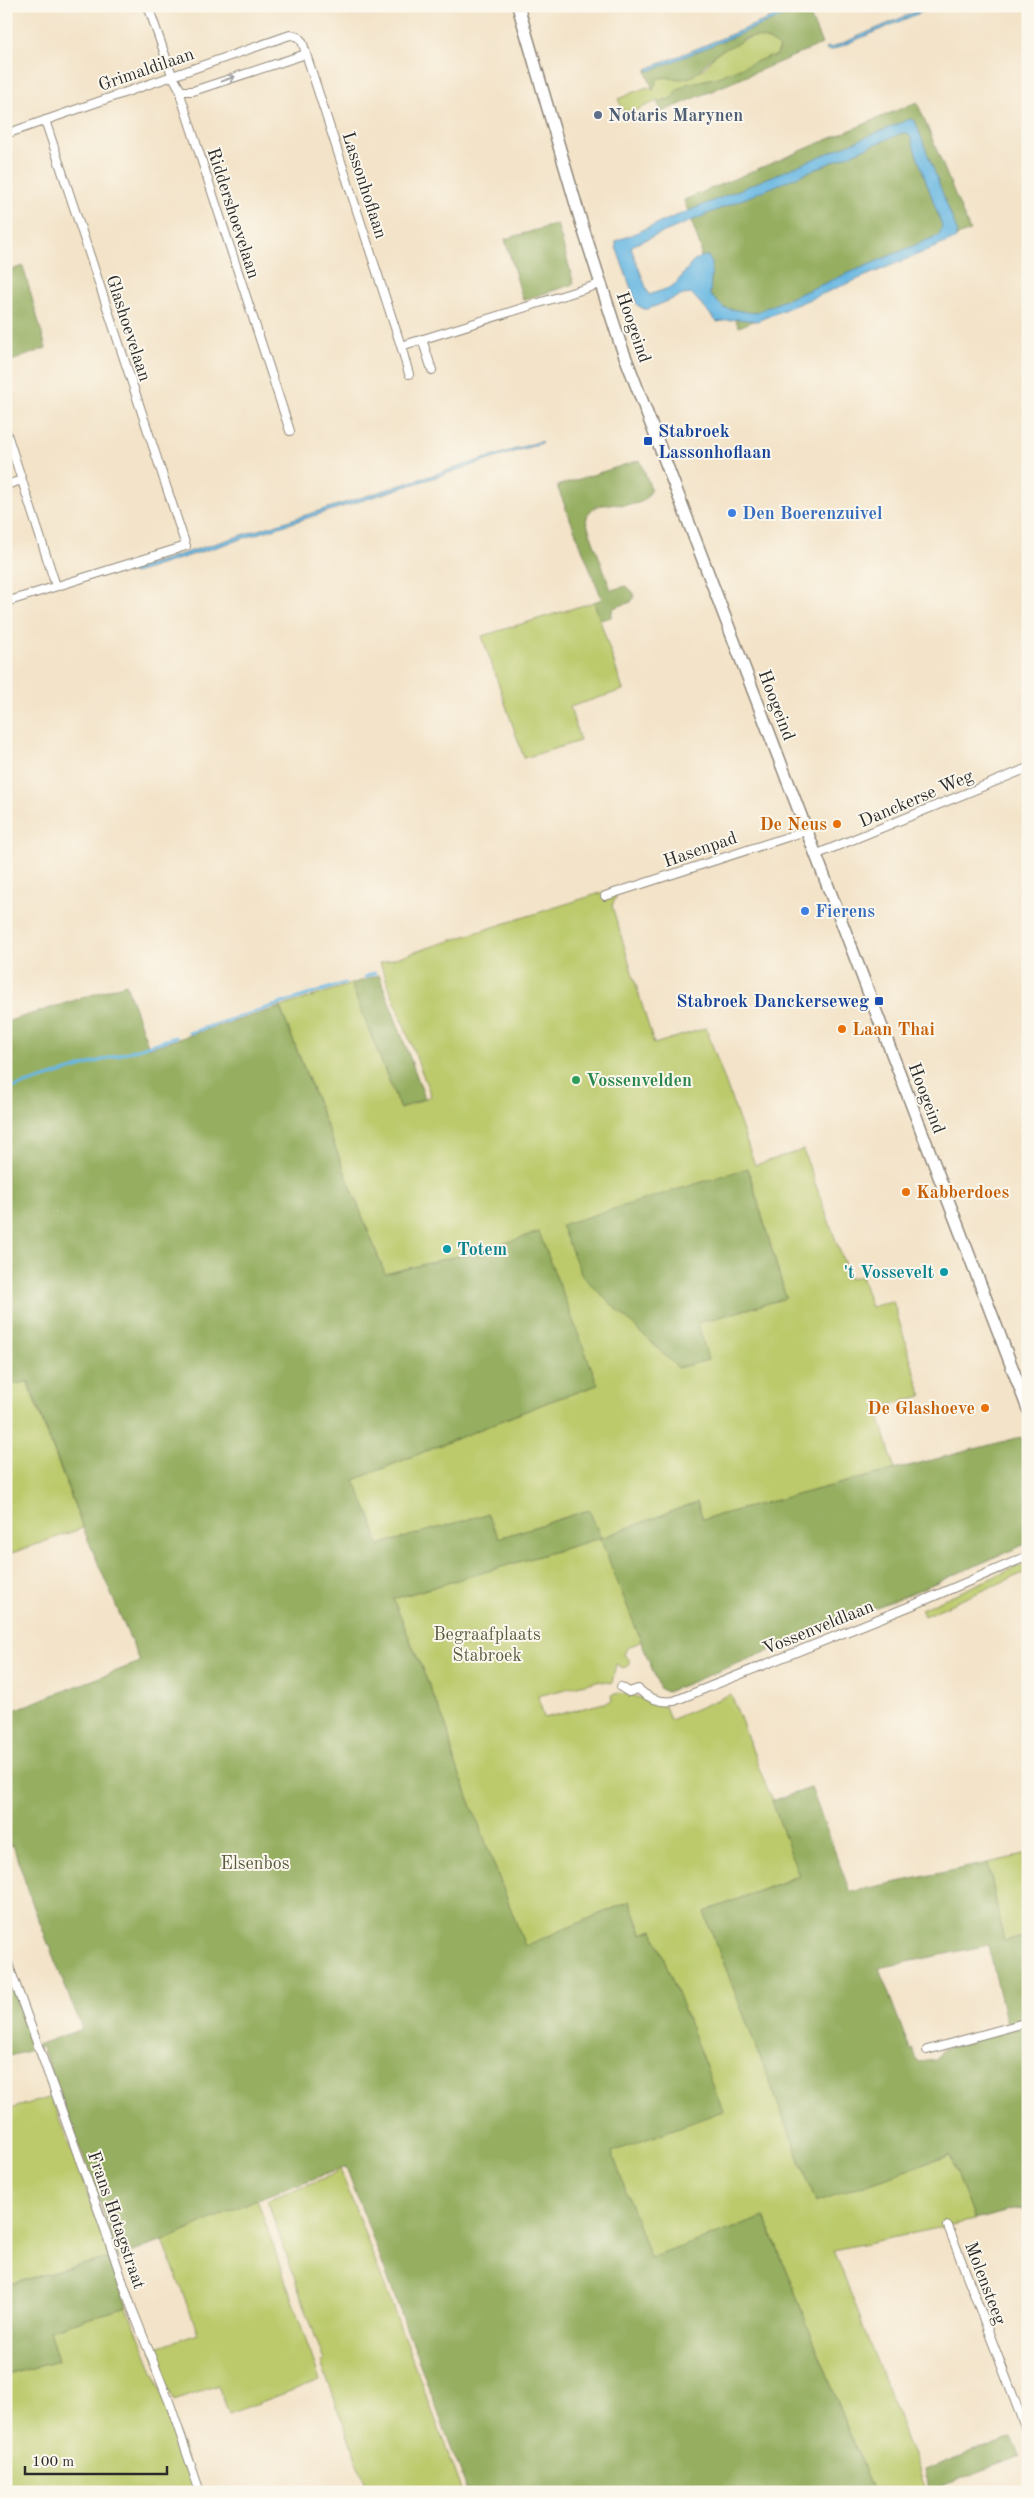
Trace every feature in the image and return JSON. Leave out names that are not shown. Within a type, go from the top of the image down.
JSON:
[{"type":"main road","name":"Hoogeind","points":[[518,6],[600,284],[620,343],[1028,1409]]},
{"type":"street","name":"Riddershoevelaan","points":[[148,6],[172,75],[181,91],[181,97],[290,431]]},
{"type":"street","name":"Grimaldilaan","points":[[6,134],[290,35],[296,36]]},
{"type":"street","name":"Lassonhoflaan","points":[[296,36],[301,39],[355,198],[409,374]]},
{"type":"street","name":"Grimaldilaan","points":[[181,91],[193,91],[306,54]]},
{"type":"street","name":"Glashoevelaan","points":[[45,120],[186,546],[56,586]]},
{"type":"street","points":[[401,346],[600,284]]},
{"type":"street","points":[[422,339],[432,370]]},
{"type":"street","points":[[6,431],[56,586],[6,602]]},
{"type":"street","points":[[6,485],[22,480]]},
{"type":"street","name":"Danckerse Weg","points":[[815,855],[1028,768]]},
{"type":"street","name":"Hasenpad","points":[[604,896],[806,831]]},
{"type":"street","name":"Vossenveldlaan","points":[[621,1687],[629,1692],[638,1689],[658,1701],[674,1701],[918,1603],[1028,1556]]},
{"type":"street","name":"Frans Hotagstraat","points":[[6,1958],[100,2215],[131,2306],[170,2404],[200,2492]]},
{"type":"street","points":[[927,2050],[1028,2022]]},
{"type":"street","name":"Molensteeg","points":[[948,2226],[1028,2435]]},
{"type":"green space","points":[[799,6],[806,6],[822,44],[662,112],[657,101],[672,99],[675,92],[686,84],[715,78],[770,56],[774,57],[777,55],[779,47],[764,38],[745,38],[717,53],[693,76],[684,79],[657,79],[653,90],[646,71]]},
{"type":"green space","points":[[755,36],[772,41],[779,47],[777,55],[715,78],[704,80],[672,99],[657,101],[625,115],[618,99],[647,87],[653,90],[657,79],[698,72],[705,68],[716,54]]},
{"type":"green space","points":[[917,102],[970,231],[739,327],[736,321],[713,306],[700,269],[701,249],[684,200]]},
{"type":"green space","points":[[557,224],[574,284],[523,300],[505,239]]},
{"type":"green space","points":[[23,266],[46,348],[9,362],[6,354],[6,272]]},
{"type":"green space","points":[[640,460],[651,489],[646,498],[638,503],[628,505],[597,506],[590,511],[586,521],[611,590],[626,586],[634,593],[631,602],[613,608],[611,617],[600,620],[594,602],[602,599],[557,486]]},
{"type":"green space","points":[[594,602],[623,690],[570,707],[580,741],[524,758],[482,636]]},
{"type":"green space","name":"Begraafplaats Stabroek","points":[[613,889],[616,897],[612,906],[654,1044],[706,1028],[755,1165],[803,1150],[850,1279],[861,1276],[871,1307],[893,1301],[922,1396],[877,1408],[895,1470],[703,1519],[697,1502],[601,1538],[642,1641],[627,1648],[624,1655],[629,1659],[629,1665],[623,1668],[616,1664],[612,1683],[597,1681],[538,1696],[544,1718],[612,1701],[611,1695],[620,1693],[665,1706],[670,1720],[731,1694],[800,1875],[704,1912],[816,2201],[951,2155],[975,2220],[834,2250],[927,2492],[873,2492],[765,2217],[650,2259],[611,2152],[643,1935],[630,1901],[525,1947],[453,1757],[448,1731],[393,1599],[600,1538],[589,1510],[499,1538],[487,1514],[378,1546],[372,1521],[354,1480],[548,1402],[597,1385],[539,1233],[489,1248],[385,1274],[280,1007],[351,984],[400,1109],[431,1096],[380,963]],"holes":[[[748,1168],[786,1298],[698,1323]]]},
{"type":"green space","points":[[379,975],[425,1098],[400,1109],[351,984]]},
{"type":"green space","name":"Elsenbos","points":[[126,984],[149,1048],[280,1007],[385,1274],[489,1248],[539,1232],[598,1385],[548,1402],[354,1480],[372,1521],[378,1545],[487,1514],[499,1538],[589,1510],[601,1538],[697,1502],[703,1519],[1021,1437],[1028,1454],[1028,1543],[912,1593],[667,1692],[660,1689],[600,1538],[393,1599],[448,1731],[453,1757],[525,1946],[630,1901],[642,1934],[653,1930],[723,2111],[612,2152],[650,2258],[765,2217],[873,2492],[468,2492],[346,2167],[257,2199],[163,2241],[117,2258],[104,2214],[42,2047],[6,2057],[6,1973],[34,2046],[82,2029],[34,1908],[13,1845],[6,1847],[6,1713],[140,1662],[83,1528],[28,1381],[6,1387],[6,1022]]},
{"type":"green space","points":[[748,1168],[786,1298],[698,1323],[708,1360],[678,1368],[582,1276],[561,1225]]},
{"type":"green space","points":[[27,1381],[83,1528],[6,1555],[6,1387]]},
{"type":"green space","points":[[1028,1562],[1028,1571],[924,1616],[921,1609]]},
{"type":"green space","points":[[811,1788],[850,1892],[988,1863],[1004,1941],[1028,1936],[1028,2018],[1007,2024],[988,1945],[879,1968],[910,2050],[913,2049],[918,2062],[936,2060],[943,2049],[1028,2025],[1028,2216],[1026,2217],[1022,2208],[975,2220],[950,2155],[816,2202],[704,1912],[799,1876],[772,1801]]},
{"type":"green space","points":[[1028,1854],[1028,1936],[1004,1941],[988,1863]]},
{"type":"green space","points":[[51,2097],[111,2257],[6,2285],[6,2110]]},
{"type":"green space","points":[[340,2169],[463,2492],[368,2492],[321,2362],[324,2361],[267,2200],[337,2173],[336,2171]]},
{"type":"green space","points":[[257,2199],[320,2380],[229,2414],[218,2385],[174,2401],[151,2349],[198,2333],[163,2241]]},
{"type":"green space","points":[[111,2257],[127,2307],[49,2330],[58,2361],[6,2375],[6,2285]]},
{"type":"green space","points":[[127,2307],[167,2405],[197,2492],[6,2492],[6,2375],[58,2361],[49,2330]]},
{"type":"green space","points":[[1012,2437],[1020,2456],[931,2490],[924,2470]]},
{"type":"water","points":[[800,6],[808,6],[650,71],[647,69]]},
{"type":"water","points":[[929,6],[936,6],[830,51],[826,49],[827,47],[831,48]]},
{"type":"water","points":[[910,119],[915,121],[957,231],[955,239],[757,321],[737,319],[717,322],[692,294],[683,295],[644,309],[637,305],[616,247],[616,241]],"holes":[[[902,133],[907,133],[910,136],[942,226],[939,235],[754,313],[724,308],[710,295],[712,263],[708,256],[693,262],[672,286],[649,295],[631,248],[633,245]]]},
{"type":"water","points":[[541,441],[542,443],[132,574],[131,570]]},
{"type":"waterway","points":[[365,977],[375,973]]},
{"type":"waterway","points":[[189,1033],[345,983]]},
{"type":"waterway","points":[[6,1090],[176,1037]]},
{"type":"place","name":"Notaris Marynen","points":[[598,115]]},
{"type":"place","name":"Stabroek Lassonhoflaan","points":[[648,441]]},
{"type":"place","name":"Den Boerenzuivel","points":[[732,513]]},
{"type":"place","name":"De Neus","points":[[837,824]]},
{"type":"place","name":"Fierens","points":[[805,911]]},
{"type":"place","name":"Stabroek Danckerseweg","points":[[879,1001]]},
{"type":"place","name":"Laan Thai","points":[[842,1029]]},
{"type":"place","name":"Vossenvelden","points":[[576,1080]]},
{"type":"place","name":"Kabberdoes","points":[[906,1192]]},
{"type":"place","name":"Totem","points":[[447,1249]]},
{"type":"place","name":"'t Vossevelt","points":[[944,1272]]},
{"type":"place","name":"De Glashoeve","points":[[985,1408]]}]
